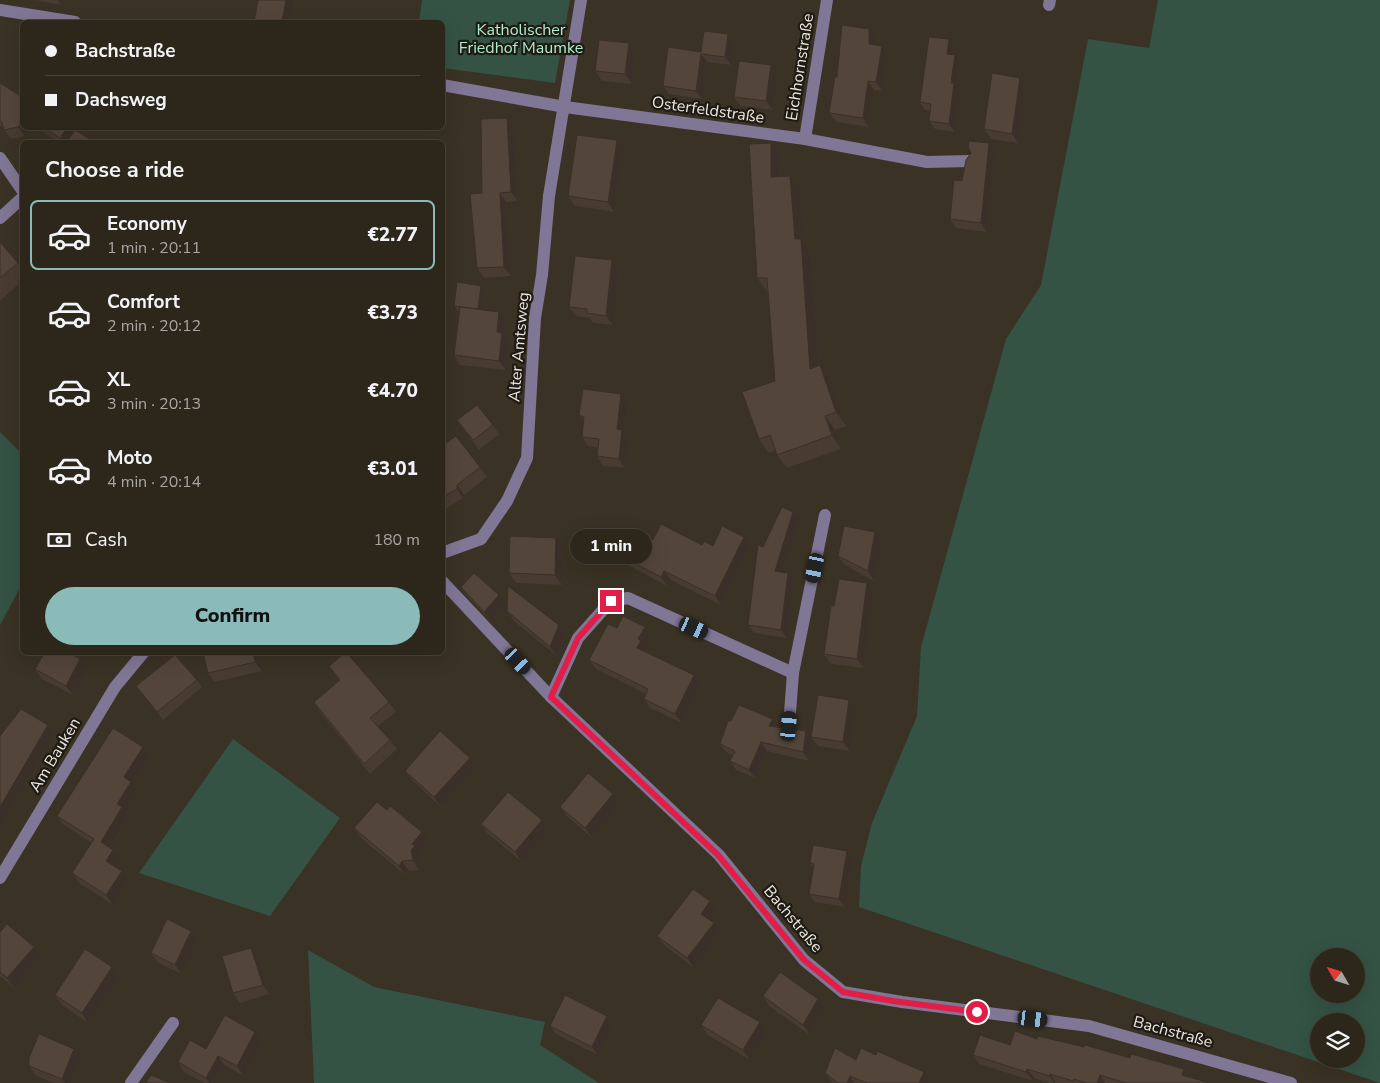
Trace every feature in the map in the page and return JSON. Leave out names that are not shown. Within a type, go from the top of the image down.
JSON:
[{"type":"street","name":"Alter Amtsweg","points":[[445,551],[481,539],[507,501],[527,458],[535,318],[542,275],[549,196],[581,0]]},
{"type":"street","name":"Eichhornstraße","points":[[805,139],[827,0]]},
{"type":"street","points":[[0,10],[63,20]]},
{"type":"street","name":"Osterfeldstraße","points":[[445,87],[564,107],[805,139],[928,162],[968,161]]},
{"type":"street","points":[[0,158],[20,187]]},
{"type":"street","points":[[0,218],[20,200]]},
{"type":"street","points":[[789,726],[793,673],[825,516]]},
{"type":"street","name":"Bachstraße","points":[[445,584],[551,697],[718,855],[804,960],[843,992],[893,1001],[1089,1026],[1290,1083]]},
{"type":"street","points":[[551,697],[578,638],[611,601],[628,598],[793,673]]},
{"type":"street","name":"Am Bauken","points":[[0,878],[115,687],[142,655]]},
{"type":"street","points":[[131,1083],[173,1023]]},
{"type":"green space","name":"Katholischer Friedhof Maumke","points":[[422,0],[570,0],[555,83],[445,68],[445,20],[419,20]]},
{"type":"green space","points":[[1158,0],[1380,0],[1380,1083],[1336,1068],[1365,1068],[1365,1013],[1310,1013],[1310,1059],[859,907],[861,866],[872,823],[917,716],[921,647],[1006,339],[1041,285],[1088,39],[1149,48]]},
{"type":"green space","points":[[0,432],[20,452],[20,588],[0,625]]},
{"type":"green space","points":[[233,739],[340,818],[270,916],[139,873]]},
{"type":"green space","points":[[308,950],[374,987],[545,1022],[540,1045],[599,1083],[314,1083]]},
{"type":"building","points":[[258,0],[286,0],[282,20],[254,20]]},
{"type":"building","points":[[842,25],[869,29],[869,44],[882,46],[876,82],[868,81],[863,118],[829,113],[835,77],[837,77]]},
{"type":"building","points":[[704,31],[728,34],[725,57],[701,54],[696,91],[663,86],[668,47],[701,52]]},
{"type":"building","points":[[929,37],[949,39],[947,54],[955,55],[951,83],[954,83],[949,124],[929,121],[931,104],[920,102]]},
{"type":"building","points":[[599,40],[629,43],[625,74],[595,71]]},
{"type":"building","points":[[739,61],[771,65],[766,101],[734,97]]},
{"type":"building","points":[[992,73],[1020,78],[1012,134],[984,129]]},
{"type":"building","points":[[0,83],[20,96],[20,124],[18,127],[4,130],[0,121]]},
{"type":"building","points":[[507,118],[511,192],[500,193],[504,267],[477,268],[470,194],[482,193],[481,119]]},
{"type":"building","points":[[47,130],[66,130],[60,138]]},
{"type":"building","points":[[75,130],[91,140],[68,140]]},
{"type":"building","points":[[577,135],[617,140],[608,202],[568,196]]},
{"type":"building","points":[[969,141],[989,143],[981,223],[950,219],[954,180],[962,181],[966,160],[971,153],[968,147]]},
{"type":"building","points":[[771,143],[771,177],[790,176],[795,239],[801,239],[810,369],[820,365],[836,412],[825,416],[832,435],[777,455],[770,435],[759,439],[742,392],[775,381],[767,278],[757,278],[749,144]]},
{"type":"building","points":[[0,242],[18,263],[0,278]]},
{"type":"building","points":[[575,256],[612,260],[606,316],[587,313],[587,309],[569,307]]},
{"type":"building","points":[[457,282],[481,286],[478,309],[454,306]]},
{"type":"building","points":[[460,307],[499,312],[497,332],[502,333],[499,361],[454,355]]},
{"type":"building","points":[[583,389],[621,394],[617,429],[622,430],[619,459],[597,456],[599,439],[582,437],[584,417],[579,415]]},
{"type":"building","points":[[477,405],[493,425],[473,440],[457,420]]},
{"type":"building","points":[[456,436],[480,467],[457,485],[457,489],[445,495],[445,444]]},
{"type":"building","points":[[782,507],[793,512],[775,571],[788,573],[781,630],[748,625],[758,545],[763,547]]},
{"type":"building","points":[[661,524],[702,545],[704,541],[713,546],[722,526],[744,537],[715,596],[664,571],[661,577],[621,556],[635,530],[653,540]]},
{"type":"building","points":[[844,526],[875,532],[868,571],[838,556]]},
{"type":"building","points":[[510,536],[556,538],[555,575],[509,573]]},
{"type":"building","points":[[474,573],[499,595],[484,612],[461,587]]},
{"type":"building","points":[[839,579],[867,583],[857,659],[824,654],[831,606],[834,606]]},
{"type":"building","points":[[508,586],[559,625],[550,647],[507,611]]},
{"type":"building","points":[[623,616],[645,627],[638,639],[641,641],[637,648],[694,675],[675,714],[644,699],[648,689],[589,660],[608,624],[617,628]]},
{"type":"building","points":[[43,655],[73,655],[80,659],[66,686],[35,669]]},
{"type":"building","points":[[175,655],[197,680],[157,712],[136,686]]},
{"type":"building","points":[[204,655],[254,655],[255,662],[208,673]]},
{"type":"building","points":[[342,655],[349,655],[389,702],[370,718],[390,740],[364,764],[314,702],[340,680],[329,666]]},
{"type":"building","points":[[818,695],[849,700],[843,742],[811,737]]},
{"type":"building","points":[[739,705],[773,719],[769,726],[806,731],[803,752],[761,742],[749,770],[730,761],[735,751],[720,744],[728,721],[731,721]]},
{"type":"building","points":[[21,709],[48,725],[0,807],[0,736]]},
{"type":"building","points":[[113,728],[143,747],[124,777],[131,782],[117,804],[122,807],[101,842],[113,850],[106,861],[122,871],[106,895],[72,873],[94,839],[57,816]]},
{"type":"building","points":[[440,731],[470,758],[434,797],[405,771]]},
{"type":"building","points":[[588,773],[613,794],[585,828],[560,807]]},
{"type":"building","points":[[508,792],[542,820],[515,852],[481,824]]},
{"type":"building","points":[[377,802],[387,810],[390,806],[422,832],[412,844],[415,846],[411,850],[413,860],[402,861],[399,866],[354,828]]},
{"type":"building","points":[[813,845],[847,851],[839,899],[809,894],[814,864],[810,863]]},
{"type":"building","points":[[693,889],[710,901],[701,914],[714,923],[687,958],[657,936]]},
{"type":"building","points":[[167,919],[191,931],[175,965],[151,953]]},
{"type":"building","points":[[7,924],[34,947],[7,978],[0,972],[0,932]]},
{"type":"building","points":[[251,948],[263,985],[233,993],[222,956]]},
{"type":"building","points":[[85,949],[112,967],[82,1013],[55,995]]},
{"type":"building","points":[[780,972],[818,999],[803,1025],[763,996]]},
{"type":"building","points":[[565,995],[607,1016],[592,1047],[550,1026]]},
{"type":"building","points":[[718,998],[760,1022],[743,1050],[701,1025]]},
{"type":"building","points":[[225,1015],[255,1032],[237,1066],[218,1056],[206,1078],[178,1062],[190,1040],[206,1049]]},
{"type":"building","points":[[1015,1031],[1037,1039],[1038,1036],[1084,1047],[1085,1045],[1130,1058],[1131,1054],[1184,1069],[1182,1075],[1210,1083],[1126,1083],[1100,1075],[1097,1083],[1087,1083],[1050,1074],[1050,1076],[1027,1069],[1026,1072],[973,1055],[980,1035],[1010,1045]]},
{"type":"building","points":[[39,1034],[74,1049],[62,1079],[29,1066],[29,1058]]},
{"type":"building","points":[[835,1048],[856,1060],[861,1048],[876,1055],[877,1051],[924,1072],[919,1083],[867,1083],[850,1076],[847,1083],[838,1083],[825,1073]]},
{"type":"building","points":[[151,1075],[170,1083],[146,1083]]},
{"type":"route","points":[[611,601],[578,638],[551,697],[718,855],[804,960],[843,992],[872,998],[977,1012]]}]
